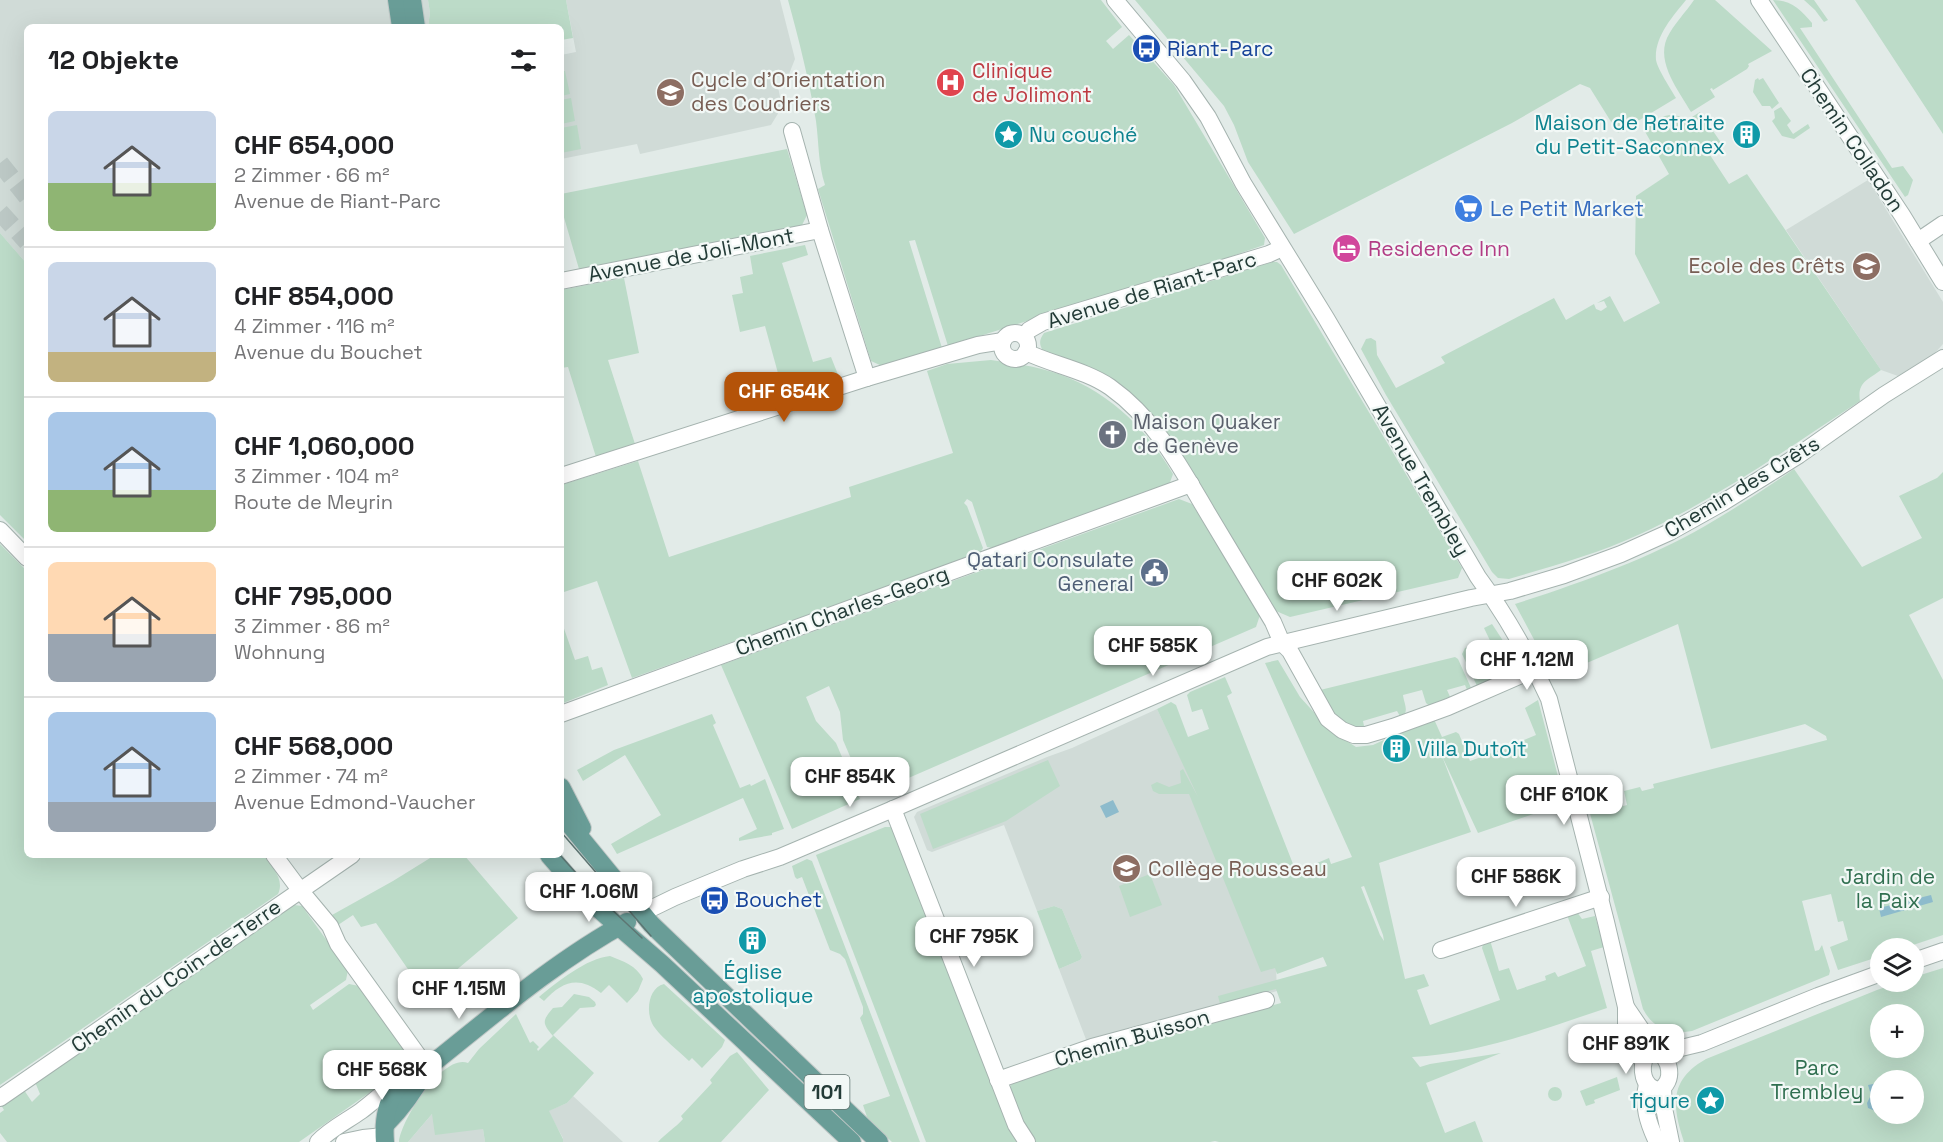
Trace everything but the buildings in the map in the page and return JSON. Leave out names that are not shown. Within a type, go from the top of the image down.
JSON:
[{"type":"main road","points":[[398,0],[401,24]]},
{"type":"main road","points":[[412,0],[416,24]]},
{"type":"main road","points":[[564,793],[593,852]]},
{"type":"main road","name":"101","points":[[564,818],[642,913],[675,947],[879,1142]]},
{"type":"main road","name":"101","points":[[552,858],[587,899],[669,971],[852,1142]]},
{"type":"main road","points":[[385,1134],[386,1106],[407,1077],[427,1068],[541,979],[618,926],[642,913]]},
{"type":"main road","points":[[385,1134],[427,1068]]},
{"type":"street","name":"Avenue Trembley","points":[[1115,0],[1197,100],[1282,248],[1535,669],[1550,699],[1601,897],[1626,1007],[1653,1055]]},
{"type":"street","name":"Chemin Colladon","points":[[1759,0],[1943,282]]},
{"type":"street","name":"Avenue de Joli-Mont","points":[[792,131],[820,230],[867,378]]},
{"type":"street","points":[[1918,241],[1943,224]]},
{"type":"street","name":"Avenue de Joli-Mont","points":[[564,280],[820,230]]},
{"type":"street","name":"Avenue de Riant-Parc","points":[[867,378],[978,345],[1003,341],[1006,336],[1013,333],[1025,344],[1029,330],[1044,322],[1269,254],[1282,248]]},
{"type":"street","points":[[1025,344],[1039,359],[1083,374],[1109,387],[1142,414],[1165,442],[1328,719],[1342,730],[1353,735],[1366,735],[1448,707],[1535,669]]},
{"type":"street","name":"Chemin des Crêts","points":[[642,913],[675,897],[743,869],[780,857],[893,809],[1215,669],[1282,643],[1491,595],[1564,575],[1621,554],[1670,532],[1722,504],[1943,358]]},
{"type":"street","points":[[564,475],[867,378]]},
{"type":"street","name":"Chemin Charles-Georg","points":[[564,713],[1191,484]]},
{"type":"street","points":[[0,530],[24,555]]},
{"type":"street","points":[[893,809],[998,1080],[1016,1125],[1026,1142]]},
{"type":"street","points":[[276,858],[330,926],[338,944],[427,1068]]},
{"type":"street","name":"Chemin du Coin-de-Terre","points":[[0,1098],[348,858]]},
{"type":"street","points":[[1441,950],[1601,897]]},
{"type":"street","points":[[1924,958],[1943,951]]},
{"type":"street","points":[[1671,1142],[1664,1108],[1655,1086],[1643,1072],[1653,1055],[1702,1043],[1870,977]]},
{"type":"street","name":"Chemin Buisson","points":[[998,1080],[1092,1047],[1266,1000]]},
{"type":"street","points":[[1670,1072],[1702,1043]]},
{"type":"street","points":[[1653,1055],[1666,1059],[1670,1072],[1668,1080],[1655,1086],[1644,1098],[1646,1113],[1657,1142]]},
{"type":"street","points":[[318,1142],[395,1083],[407,1077]]},
{"type":"street","points":[[344,1142],[385,1134],[378,1119],[361,1111]]},
{"type":"shaded area","points":[[0,0],[428,0],[428,24],[24,24],[24,261],[0,233]]},
{"type":"shaded area","name":"Cycle d'Orientation des Coudriers","points":[[566,0],[780,0],[795,59],[789,74],[776,77],[782,107],[771,125],[640,154],[637,144],[564,158],[564,54],[576,52]]},
{"type":"shaded area","name":"Ecole des Crêts","points":[[1868,180],[1943,302],[1943,344],[1933,355],[1898,376],[1881,370],[1786,230]]},
{"type":"shaded area","name":"Collège Rousseau","points":[[1157,709],[1247,898],[1276,968],[1277,991],[1087,1042],[1059,969],[1082,957],[1062,909],[1054,906],[1037,911],[1004,825],[932,852],[927,850],[914,817],[917,812],[1072,748]]},
{"type":"shaded area","points":[[573,1096],[623,1142],[563,1142],[548,1111],[567,1103]]},
{"type":"shaded area","points":[[433,1113],[483,1129],[485,1142],[408,1142]]},
{"type":"green space","points":[[428,0],[566,0],[573,38],[564,40],[564,24],[428,24]]},
{"type":"green space","points":[[788,0],[1101,0],[1122,27],[1106,41],[1113,49],[1129,35],[1174,85],[1265,238],[1264,245],[948,346],[915,240],[909,241],[942,348],[882,366],[871,361],[818,189],[825,185],[816,121],[804,60]]},
{"type":"green space","points":[[1135,0],[1686,0],[1665,27],[1656,51],[1657,64],[1676,98],[1618,133],[1590,88],[1580,84],[1512,123],[1294,234],[1248,162],[1224,106]]},
{"type":"green space","points":[[1694,0],[1715,0],[1772,51],[1748,64],[1747,69],[1713,90],[1710,89],[1715,97],[1691,112],[1670,76],[1664,57],[1664,47],[1676,23]]},
{"type":"green space","points":[[1773,0],[1779,0],[1795,7],[1812,23],[1812,27],[1800,28],[1892,168],[1903,166],[1913,180],[1908,195],[1905,197]]},
{"type":"green space","points":[[1804,0],[1814,0],[1828,20],[1824,22]]},
{"type":"green space","points":[[1855,0],[1943,0],[1943,134],[1865,15]]},
{"type":"green space","points":[[564,71],[565,71],[570,94],[564,95]]},
{"type":"green space","points":[[1758,78],[1759,80],[1763,78],[1779,103],[1772,109],[1770,106],[1762,106],[1753,92],[1755,80]]},
{"type":"green space","points":[[571,98],[575,121],[564,123],[564,99]]},
{"type":"green space","points":[[1781,107],[1791,121],[1787,125],[1793,134],[1808,124],[1810,128],[1794,139],[1782,136],[1772,121],[1775,118],[1774,111]]},
{"type":"green space","points":[[1700,112],[1724,147],[1710,155],[1729,184],[1747,174],[1881,370],[1862,385],[1860,401],[1752,472],[1667,521],[1607,548],[1509,579],[1498,578],[1492,572],[1386,395],[1361,349],[1366,339],[1371,338],[1376,341],[1377,355],[1396,388],[1445,363],[1441,357],[1554,298],[1566,320],[1594,304],[1596,309],[1601,311],[1607,307],[1604,301],[1597,303],[1610,296],[1624,322],[1660,303],[1635,254],[1636,196],[1669,174],[1643,128],[1665,116],[1675,115],[1687,120]]},
{"type":"green space","points":[[577,125],[581,149],[564,152],[564,127]]},
{"type":"green space","points":[[787,149],[807,215],[802,225],[579,269],[564,217],[564,193]]},
{"type":"green space","points":[[0,233],[24,261],[24,539],[0,515]]},
{"type":"green space","points":[[805,245],[808,255],[782,263],[813,362],[831,357],[839,377],[784,395],[765,326],[740,332],[732,295],[743,293],[740,277],[753,274],[750,256]]},
{"type":"green space","points":[[1272,262],[1281,265],[1462,568],[1458,578],[1290,617],[1276,611],[1167,434],[1043,351],[1041,346],[1040,340],[1044,333]]},
{"type":"green space","points":[[624,278],[639,353],[608,360],[635,444],[596,457],[568,367],[564,368],[564,289]]},
{"type":"green space","points":[[991,360],[1049,371],[1088,387],[1121,410],[1150,440],[1173,474],[1169,485],[992,548],[987,547],[972,502],[967,499],[964,503],[983,548],[980,553],[632,678],[597,581],[564,592],[564,484],[638,461],[669,557],[851,497],[849,487],[953,453],[927,371],[947,364]]},
{"type":"green space","name":"Jardin de la Paix","points":[[1794,469],[1862,567],[1922,538],[1899,496],[1937,478],[1943,472],[1943,598],[1909,615],[1943,680],[1943,935],[1924,941],[1924,938],[1870,938],[1870,960],[1838,970],[1830,947],[1848,940],[1843,921],[1838,922],[1831,894],[1802,901],[1815,951],[1819,950],[1822,945],[1830,971],[1829,975],[1692,1031],[1670,1031],[1658,1026],[1643,1009],[1585,795],[1607,790],[1613,809],[1627,805],[1624,791],[1640,787],[1642,791],[1654,788],[1653,784],[1827,740],[1826,736],[1805,724],[1711,749],[1678,624],[1554,677],[1515,604],[1588,579],[1660,550],[1750,498]]},
{"type":"green space","points":[[1179,499],[1192,504],[1260,615],[1256,627],[867,796],[843,740],[840,712],[829,686],[806,697],[816,721],[836,743],[860,799],[792,829],[721,665]]},
{"type":"green space","points":[[0,544],[24,568],[24,858],[265,858],[279,878],[280,889],[278,894],[0,1085]]},
{"type":"green space","points":[[1492,624],[1517,662],[1516,673],[1507,676],[1484,628]]},
{"type":"green space","points":[[564,629],[575,660],[588,656],[592,670],[602,667],[608,685],[564,703]]},
{"type":"green space","points":[[1472,646],[1482,667],[1479,668],[1480,670],[1486,672],[1494,670],[1499,680],[1478,688],[1462,654],[1465,648]]},
{"type":"green space","points":[[1455,657],[1472,690],[1468,692],[1465,685],[1447,690],[1451,699],[1431,707],[1426,703],[1422,690],[1403,695],[1406,710],[1404,716],[1401,718],[1397,711],[1363,721],[1365,731],[1340,725],[1316,691]]},
{"type":"green space","points":[[1278,660],[1300,697],[1331,731],[1356,747],[1373,745],[1433,717],[1442,737],[1456,732],[1459,734],[1470,761],[1487,757],[1489,754],[1519,742],[1522,743],[1536,735],[1525,708],[1538,700],[1565,803],[1478,833],[1442,756],[1471,832],[1379,863],[1405,979],[1424,974],[1429,986],[1417,990],[1430,1025],[1500,1000],[1482,948],[1484,941],[1490,940],[1499,971],[1509,968],[1517,990],[1546,980],[1545,976],[1555,972],[1558,977],[1586,966],[1567,915],[1577,912],[1582,919],[1595,916],[1604,947],[1591,951],[1607,1008],[1487,1046],[1412,1057],[1420,1067],[1501,1053],[1426,1083],[1445,1133],[1475,1121],[1483,1142],[1035,1142],[1009,1091],[1015,1082],[1112,1049],[1281,1003],[1276,989],[1220,1004],[1218,996],[1327,966],[1323,957],[1277,974],[1275,968],[1261,972],[1189,794],[1159,794],[1153,791],[1151,785],[1157,782],[1169,787],[1181,783],[1180,771],[1183,769],[1198,797],[1157,709],[1171,702],[1176,705],[1188,737],[1209,729],[1202,709],[1192,712],[1187,695],[1225,677],[1232,693],[1227,696],[1295,869],[1297,868],[1298,871],[1329,858],[1331,864],[1352,857],[1265,663]],"holes":[[[1364,886],[1384,941],[1361,887]]]},
{"type":"green space","points":[[712,714],[716,723],[713,725],[740,788],[750,784],[751,786],[765,779],[784,829],[772,835],[739,841],[739,838],[757,829],[743,798],[617,854],[611,844],[661,815],[625,755],[583,781],[577,770],[614,750]]},
{"type":"green space","points":[[1048,760],[1060,786],[1006,821],[933,849],[920,814]]},
{"type":"green space","points":[[885,827],[891,827],[1020,1142],[926,1142],[816,855]]},
{"type":"green space","points":[[430,858],[467,858],[518,918],[415,1005],[402,987],[412,975],[376,923],[361,927],[353,915],[338,925],[332,915]]},
{"type":"green space","points":[[807,859],[812,861],[920,1142],[892,1142],[868,1120],[863,1105],[890,1096],[860,1018],[863,1014],[863,1007],[845,959],[830,950],[802,877],[797,879],[795,877],[792,866]]},
{"type":"green space","points":[[1150,874],[1162,905],[1130,917],[1119,886]]},
{"type":"green space","points":[[294,905],[302,906],[348,970],[346,980],[310,1005],[313,1010],[349,984],[359,986],[403,1049],[407,1057],[406,1067],[299,1142],[7,1142],[0,1133],[0,1113],[4,1110],[1,1105],[24,1090],[32,1102],[40,1094],[35,1082]]},
{"type":"green space","points":[[1054,906],[1062,909],[1082,957],[1059,969],[1037,911]]},
{"type":"green space","points":[[610,956],[633,967],[643,979],[638,991],[627,1003],[609,985],[601,993],[585,984],[571,983],[557,989],[544,1001],[539,997],[582,966]]},
{"type":"green space","name":"Parc Trembley","points":[[1943,968],[1943,1142],[1684,1142],[1677,1117],[1677,1095],[1685,1076],[1706,1059],[1872,992],[1924,992],[1924,974]]},
{"type":"green space","points":[[664,984],[725,1040],[722,1047],[702,1068],[692,1058],[689,1061],[663,1037],[652,1023],[649,1003],[654,991]]},
{"type":"green space","points":[[574,994],[589,997],[596,1005],[580,1008],[553,1035],[594,1073],[567,1103],[549,1111],[563,1142],[485,1142],[483,1129],[435,1135],[432,1114],[408,1142],[399,1142],[415,1105],[447,1068],[458,1063],[468,1063],[479,1049],[516,1014],[530,1043],[533,1041],[539,1047],[538,1051],[553,1036],[545,1025],[547,1016],[553,1008],[562,1007]]},
{"type":"green space","points":[[737,1052],[769,1090],[721,1142],[658,1142],[683,1119],[681,1116],[712,1083],[710,1080],[730,1056]]},
{"type":"green space","points":[[1617,1077],[1620,1090],[1594,1100],[1595,1103],[1586,1106],[1580,1091]]},
{"type":"green space","points":[[1552,1087],[1558,1087],[1562,1094],[1558,1101],[1552,1101],[1548,1097],[1548,1091]]},
{"type":"water","points":[[1113,800],[1119,812],[1106,818],[1100,806]]},
{"type":"water","points":[[1931,895],[1933,902],[1881,917],[1879,908]]},
{"type":"tunnel","points":[[0,163],[24,193]]},
{"type":"tunnel","points":[[0,212],[24,239]]},
{"type":"tram line","points":[[564,835],[651,936]]},
{"type":"tram line","points":[[563,858],[592,891],[642,938]]},
{"type":"place","name":"Riant-Parc","points":[[1146,49]]},
{"type":"place","name":"Clinique de Jolimont","points":[[951,83]]},
{"type":"place","name":"Cycle d'Orientation des Coudriers","points":[[670,92]]},
{"type":"place","name":"Nu couché","points":[[1008,135]]},
{"type":"place","name":"Maison de Retraite du Petit-Saconnex","points":[[1746,135]]},
{"type":"place","name":"Le Petit Market","points":[[1469,209]]},
{"type":"place","name":"Residence Inn","points":[[1347,249]]},
{"type":"place","name":"Ecole des Crêts","points":[[1866,266]]},
{"type":"place","name":"Maison Quaker de Genève","points":[[1112,434]]},
{"type":"place","name":"Qatari Consulate General","points":[[1155,572]]},
{"type":"place","name":"Villa Dutoît","points":[[1396,749]]},
{"type":"place","name":"Collège Rousseau","points":[[1127,869]]},
{"type":"place","name":"Bouchet","points":[[714,900]]},
{"type":"place","name":"Église apostolique","points":[[753,941]]},
{"type":"place","name":"figure","points":[[1711,1101]]}]
